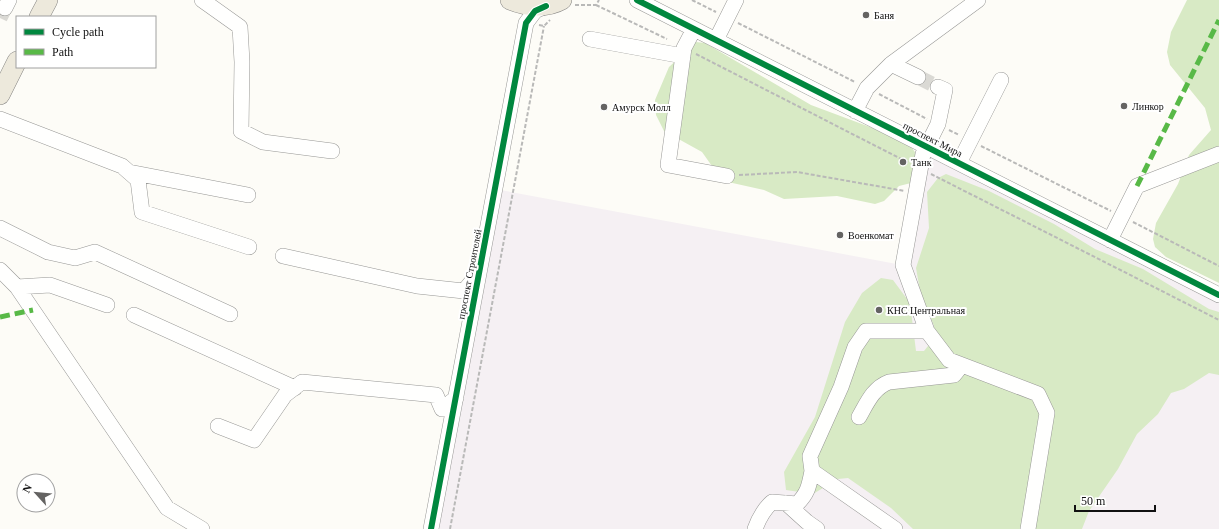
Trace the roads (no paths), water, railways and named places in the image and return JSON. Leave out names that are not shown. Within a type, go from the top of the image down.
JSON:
[{"type":"main road","points":[[40,16],[48,0]]},
{"type":"main road","points":[[511,0],[534,6],[560,4]]},
{"type":"main road","points":[[0,95],[16,63]]},
{"type":"street","points":[[202,0],[240,27],[242,62],[240,131],[262,142],[332,151]]},
{"type":"street","points":[[511,0],[520,10],[526,23],[535,11],[560,4]]},
{"type":"street","name":"проспект Мира","points":[[637,0],[1219,295]]},
{"type":"street","points":[[716,40],[736,0]]},
{"type":"street","points":[[855,110],[867,88],[891,64],[974,2]]},
{"type":"street","name":"проспект Строителей","points":[[432,529],[526,23]]},
{"type":"street","points":[[694,29],[684,48],[668,165],[727,176]]},
{"type":"street","points":[[590,40],[683,56]]},
{"type":"street","points":[[891,64],[918,77]]},
{"type":"street","points":[[959,163],[1001,80]]},
{"type":"street","points":[[938,87],[944,90],[938,124],[923,154],[903,265],[927,331],[949,360],[1038,394],[1047,413],[1028,529]]},
{"type":"street","points":[[0,119],[122,166],[138,180],[142,212],[249,247]]},
{"type":"street","points":[[1110,240],[1137,186],[1219,154]]},
{"type":"street","points":[[129,172],[248,195]]},
{"type":"street","points":[[0,228],[48,252],[75,258],[95,252],[230,314]]},
{"type":"street","points":[[283,256],[417,286],[464,291],[479,274]]},
{"type":"street","points":[[0,270],[17,287],[167,508],[202,529]]},
{"type":"street","points":[[17,287],[50,285],[107,305]]},
{"type":"street","points":[[134,315],[295,388]]},
{"type":"street","points":[[755,529],[758,518],[765,508],[772,502],[797,504],[804,497],[809,488],[812,471],[810,456],[841,387],[855,347],[866,331],[927,331]]},
{"type":"street","points":[[859,417],[873,393],[882,385],[889,382],[954,375],[962,365]]},
{"type":"street","points":[[218,426],[254,440],[285,395],[302,382],[436,395],[442,409],[456,398]]},
{"type":"street","points":[[812,471],[895,529]]},
{"type":"street","points":[[786,503],[817,529]]},
{"type":"tunnel","points":[[0,18],[5,8]]},
{"type":"tunnel","points":[[918,77],[938,87]]},
{"type":"place","name":"Баня","points":[[866,15]]},
{"type":"place","name":"Линкор","points":[[1124,106]]},
{"type":"place","name":"Амурск Молл","points":[[604,107]]},
{"type":"place","name":"Танк","points":[[903,162]]},
{"type":"place","name":"Военкомат","points":[[840,235]]},
{"type":"place","name":"КНС Центральная","points":[[879,310]]}]
